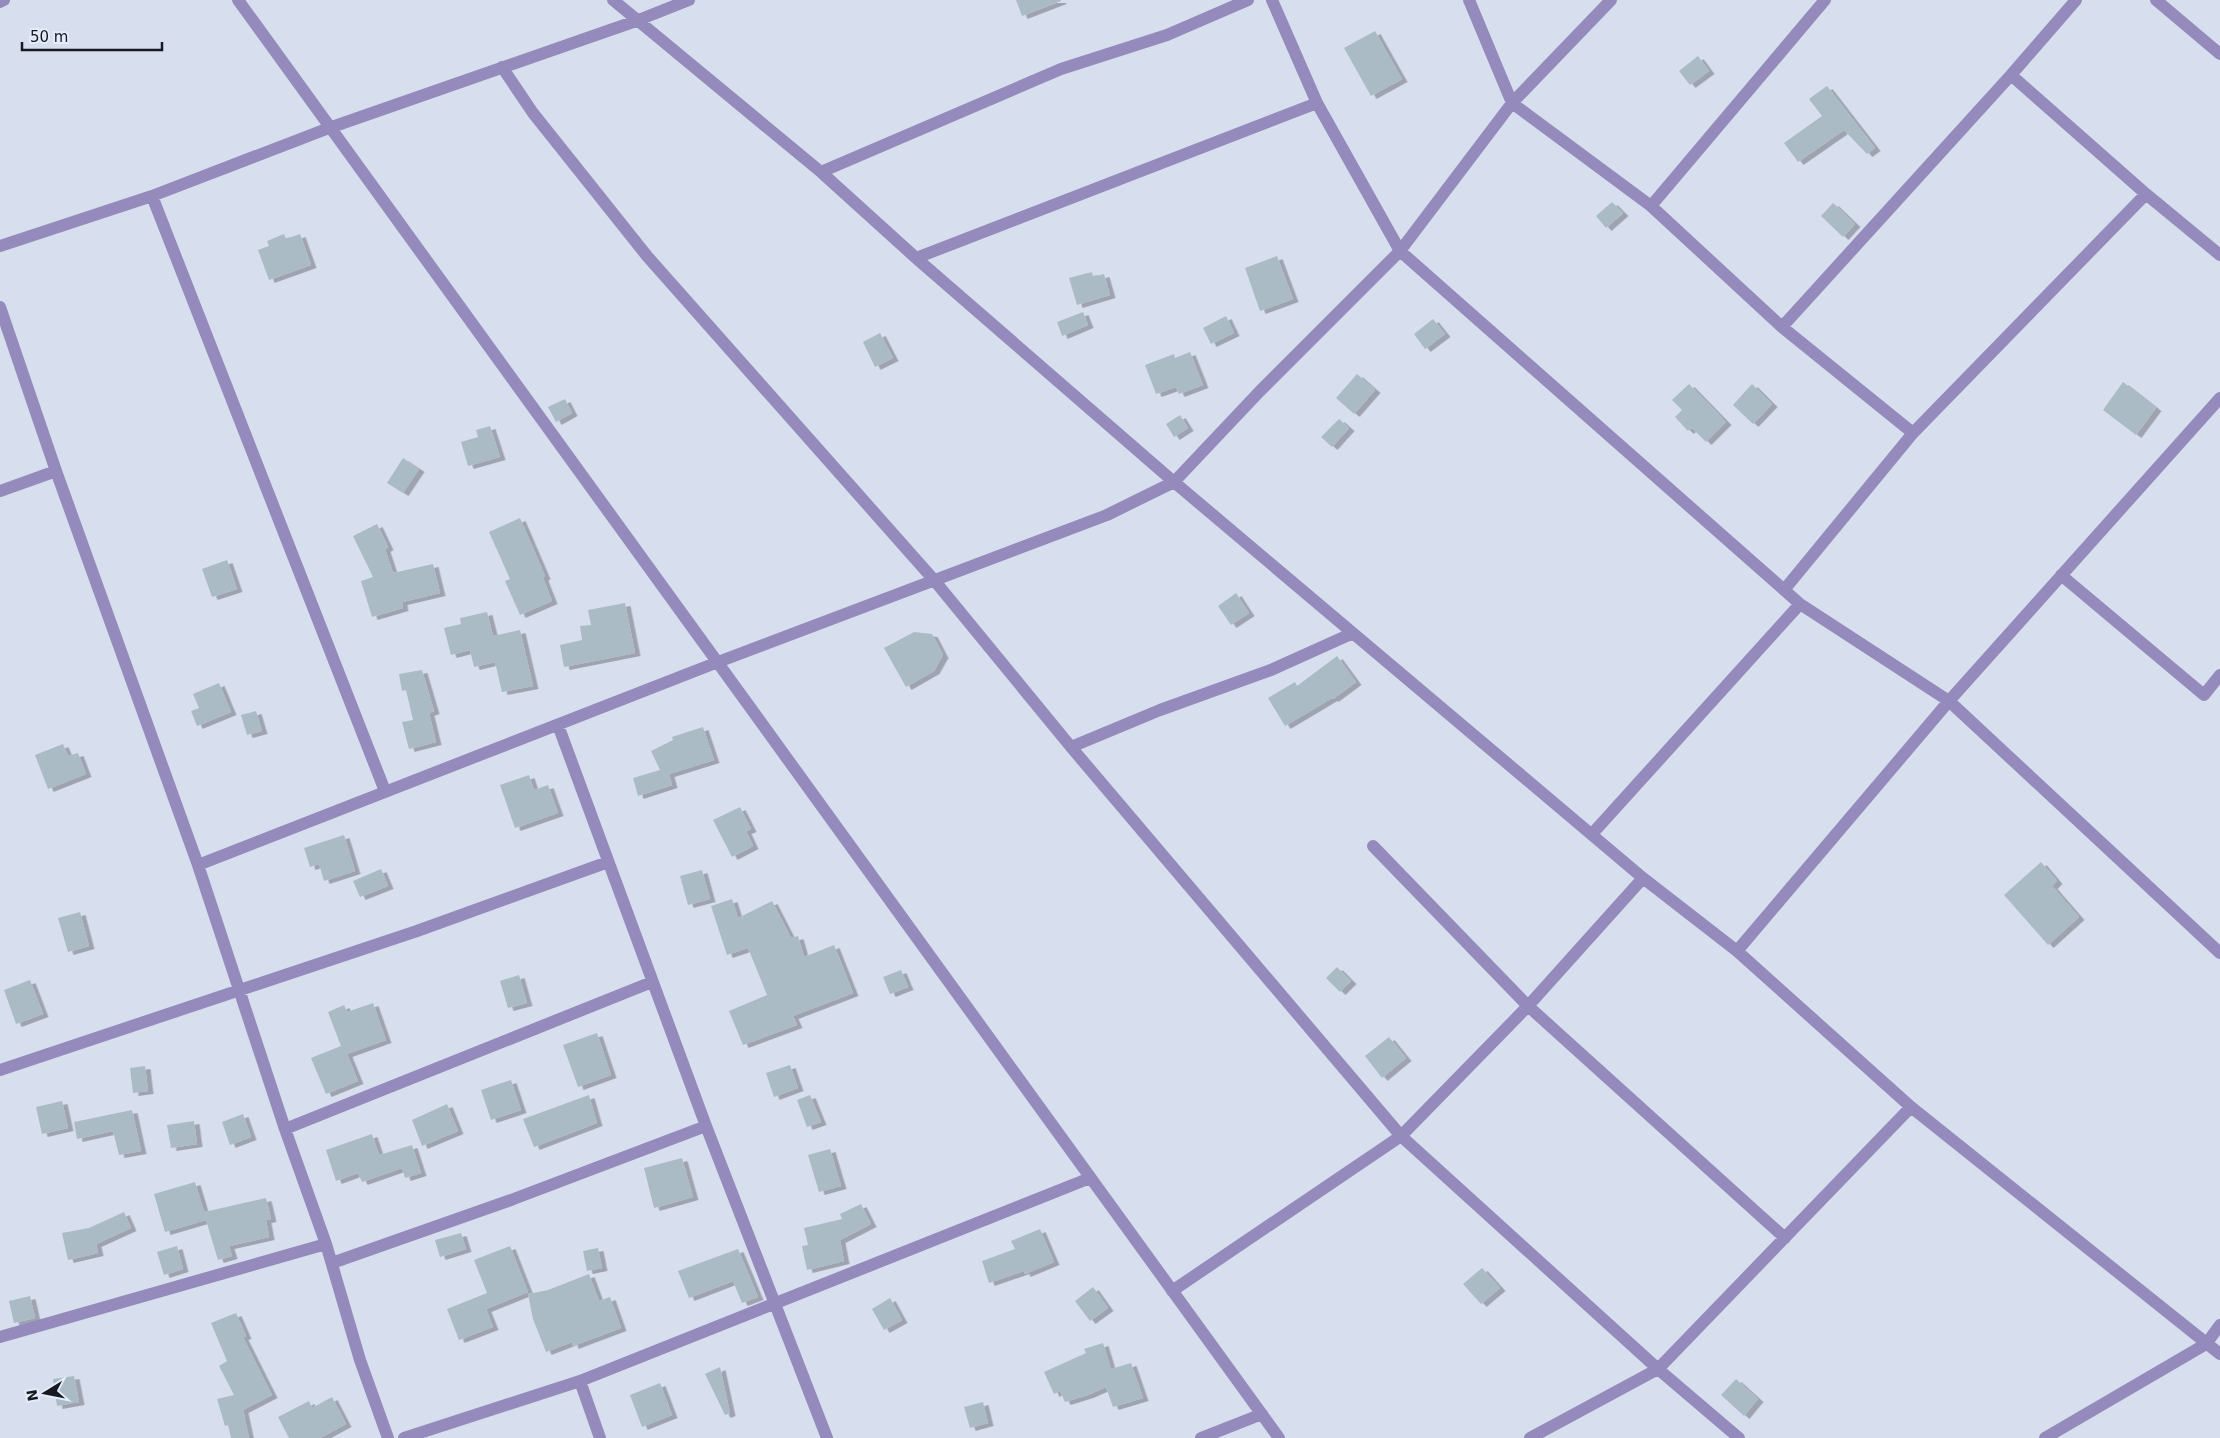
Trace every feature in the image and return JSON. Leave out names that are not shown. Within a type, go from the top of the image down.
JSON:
[{"type":"street","points":[[0,2],[4,0]]},
{"type":"street","points":[[238,0],[1279,1438]]},
{"type":"street","points":[[613,0],[636,21],[821,172],[916,258],[1174,482],[1643,878],[1737,952],[1911,1107],[2220,1354]]},
{"type":"street","points":[[0,246],[152,196],[329,128],[636,21],[689,0]]},
{"type":"street","points":[[821,172],[1062,69],[1168,35],[1248,0]]},
{"type":"street","points":[[1272,0],[1317,103],[1400,251],[1800,604],[1949,701],[2220,952]]},
{"type":"street","points":[[1469,0],[1512,103],[1651,206],[1782,327],[1913,433]]},
{"type":"street","points":[[198,865],[718,662],[1107,515],[1174,482],[1260,391],[1400,251],[1512,103],[1611,0]]},
{"type":"street","points":[[1651,206],[1825,0]]},
{"type":"street","points":[[1782,327],[2011,75],[2076,0]]},
{"type":"street","points":[[2156,0],[2220,54]]},
{"type":"street","points":[[502,68],[533,113],[647,256],[934,580],[1071,747],[1400,1136],[1658,1369],[1739,1438]]},
{"type":"street","points":[[2011,75],[2146,194],[2220,254]]},
{"type":"street","points":[[916,258],[1317,103]]},
{"type":"street","points":[[1784,590],[1913,433],[2146,194]]},
{"type":"street","points":[[152,196],[385,791]]},
{"type":"street","points":[[0,308],[56,471],[198,865],[285,1129],[326,1244],[360,1360],[388,1438]]},
{"type":"street","points":[[1737,952],[1949,701],[2220,398]]},
{"type":"street","points":[[0,491],[56,471]]},
{"type":"street","points":[[2061,576],[2204,695],[2220,675]]},
{"type":"street","points":[[1592,834],[1800,604]]},
{"type":"street","points":[[1071,747],[1160,710],[1271,670],[1353,633]]},
{"type":"street","points":[[558,725],[706,1126],[827,1438]]},
{"type":"street","points":[[1373,846],[1528,1006],[1785,1238]]},
{"type":"street","points":[[0,1070],[417,931],[608,862]]},
{"type":"street","points":[[1172,1291],[1400,1136],[1528,1006],[1643,878]]},
{"type":"street","points":[[285,1129],[652,982]]},
{"type":"street","points":[[1530,1438],[1658,1369],[1911,1107]]},
{"type":"street","points":[[332,1263],[511,1200],[706,1126]]},
{"type":"street","points":[[404,1438],[580,1381],[1090,1178]]},
{"type":"street","points":[[0,1337],[326,1244]]},
{"type":"street","points":[[2045,1438],[2206,1344],[2220,1325]]},
{"type":"street","points":[[580,1381],[600,1438]]},
{"type":"street","points":[[1201,1438],[1262,1414]]},
{"type":"building","points":[[1016,0],[1061,0],[1061,1],[1022,16]]},
{"type":"building","points":[[1375,31],[1402,79],[1371,96],[1344,48]]},
{"type":"building","points":[[1698,56],[1709,71],[1690,85],[1679,71]]},
{"type":"building","points":[[1827,86],[1875,148],[1867,154],[1844,130],[1798,162],[1784,143],[1822,116],[1809,99]]},
{"type":"building","points":[[1612,202],[1623,213],[1606,228],[1596,216]]},
{"type":"building","points":[[1833,203],[1855,224],[1843,237],[1821,216]]},
{"type":"building","points":[[284,234],[286,239],[300,234],[311,265],[269,280],[258,250],[269,246],[267,241]]},
{"type":"building","points":[[1277,256],[1293,299],[1260,311],[1245,268]]},
{"type":"building","points":[[1092,272],[1093,277],[1104,274],[1110,295],[1077,305],[1069,278]]},
{"type":"building","points":[[1083,312],[1088,325],[1062,336],[1057,322]]},
{"type":"building","points":[[1226,316],[1234,333],[1211,344],[1203,328]]},
{"type":"building","points":[[1433,319],[1445,334],[1425,349],[1414,334]]},
{"type":"building","points":[[880,333],[893,358],[875,367],[863,342]]},
{"type":"building","points":[[1190,352],[1203,385],[1179,394],[1176,387],[1156,394],[1145,365],[1174,354],[1175,358]]},
{"type":"building","points":[[1357,374],[1375,390],[1354,414],[1336,398]]},
{"type":"building","points":[[2123,382],[2156,408],[2136,435],[2103,410]]},
{"type":"building","points":[[1689,384],[1726,422],[1706,442],[1692,428],[1688,431],[1675,417],[1682,410],[1672,400]]},
{"type":"building","points":[[1752,384],[1772,404],[1753,424],[1733,405]]},
{"type":"building","points":[[565,399],[572,413],[556,422],[548,407]]},
{"type":"building","points":[[1180,415],[1188,428],[1174,437],[1166,424]]},
{"type":"building","points":[[1339,419],[1349,428],[1332,447],[1321,437]]},
{"type":"building","points":[[490,426],[500,457],[468,466],[461,442],[478,437],[476,430]]},
{"type":"building","points":[[403,458],[419,469],[403,493],[387,483]]},
{"type":"building","points":[[520,518],[545,576],[543,578],[552,601],[520,615],[505,581],[510,579],[489,532]]},
{"type":"building","points":[[377,524],[388,547],[385,549],[393,573],[433,564],[440,593],[402,602],[403,608],[372,617],[361,581],[373,577],[353,536]]},
{"type":"building","points":[[227,560],[237,589],[212,597],[202,569]]},
{"type":"building","points":[[1236,593],[1249,613],[1231,625],[1218,606]]},
{"type":"building","points":[[625,603],[635,653],[564,667],[560,645],[582,640],[580,626],[591,625],[588,610]]},
{"type":"building","points":[[487,612],[493,636],[520,630],[533,686],[502,692],[495,662],[474,667],[470,650],[451,655],[444,628],[461,624],[460,618]]},
{"type":"building","points":[[914,632],[932,634],[943,655],[934,671],[906,687],[884,648]]},
{"type":"building","points":[[1337,656],[1356,682],[1333,699],[1285,726],[1268,698],[1295,682],[1297,686]]},
{"type":"building","points":[[422,670],[434,711],[429,713],[436,742],[409,749],[402,722],[413,720],[406,690],[402,691],[399,674]]},
{"type":"building","points":[[219,683],[231,712],[197,726],[191,711],[199,708],[193,694]]},
{"type":"building","points":[[256,711],[262,731],[247,735],[241,715]]},
{"type":"building","points":[[703,727],[714,760],[669,774],[672,785],[638,796],[633,778],[660,770],[651,751],[673,740],[672,737]]},
{"type":"building","points":[[63,744],[68,756],[78,753],[86,774],[48,789],[35,755]]},
{"type":"building","points":[[529,775],[534,790],[548,785],[558,813],[515,828],[500,785]]},
{"type":"building","points":[[740,807],[751,829],[746,831],[753,846],[732,857],[713,820]]},
{"type":"building","points":[[344,835],[355,871],[324,881],[319,864],[310,867],[304,848]]},
{"type":"building","points":[[2041,862],[2057,881],[2052,886],[2079,917],[2048,945],[2004,895]]},
{"type":"building","points":[[381,869],[388,886],[360,897],[353,881]]},
{"type":"building","points":[[702,870],[710,899],[688,905],[680,876]]},
{"type":"building","points":[[732,899],[738,918],[772,901],[791,938],[798,936],[804,957],[834,945],[853,993],[793,1016],[797,1025],[743,1045],[729,1011],[767,995],[748,948],[727,955],[711,906]]},
{"type":"building","points":[[80,912],[89,946],[68,952],[58,918]]},
{"type":"building","points":[[1337,967],[1351,981],[1340,992],[1326,978]]},
{"type":"building","points":[[901,970],[908,987],[890,994],[883,977]]},
{"type":"building","points":[[519,975],[527,1003],[508,1008],[500,981]]},
{"type":"building","points":[[30,980],[43,1014],[16,1024],[4,990]]},
{"type":"building","points":[[373,1003],[386,1040],[347,1054],[358,1081],[326,1094],[311,1058],[341,1046],[328,1012],[344,1005],[347,1012]]},
{"type":"building","points":[[597,1033],[611,1075],[578,1087],[563,1045]]},
{"type":"building","points":[[1389,1037],[1406,1058],[1382,1078],[1365,1056]]},
{"type":"building","points":[[790,1065],[798,1088],[774,1097],[766,1073]]},
{"type":"building","points":[[145,1066],[148,1091],[133,1093],[130,1068]]},
{"type":"building","points":[[511,1080],[521,1110],[491,1120],[481,1090]]},
{"type":"building","points":[[589,1095],[597,1123],[534,1147],[523,1119]]},
{"type":"building","points":[[810,1095],[821,1122],[807,1127],[797,1100]]},
{"type":"building","points":[[62,1101],[68,1128],[42,1134],[36,1107]]},
{"type":"building","points":[[447,1104],[458,1131],[422,1146],[412,1120]]},
{"type":"building","points":[[132,1110],[141,1151],[119,1155],[113,1131],[77,1139],[74,1122]]},
{"type":"building","points":[[243,1114],[251,1137],[230,1145],[222,1122]]},
{"type":"building","points":[[194,1121],[197,1144],[171,1148],[167,1125]]},
{"type":"building","points":[[372,1134],[379,1155],[412,1145],[421,1173],[405,1178],[402,1168],[362,1182],[358,1173],[336,1181],[326,1150]]},
{"type":"building","points":[[830,1149],[841,1186],[819,1192],[808,1155]]},
{"type":"building","points":[[682,1158],[693,1197],[654,1208],[644,1168]]},
{"type":"building","points":[[195,1182],[204,1212],[266,1198],[271,1219],[266,1220],[269,1237],[229,1246],[232,1256],[218,1260],[206,1220],[165,1232],[154,1194]]},
{"type":"building","points":[[861,1204],[871,1224],[840,1240],[844,1261],[807,1270],[802,1246],[808,1245],[804,1228],[842,1219],[840,1214]]},
{"type":"building","points":[[124,1212],[131,1228],[96,1244],[98,1253],[68,1260],[62,1233],[89,1228]]},
{"type":"building","points":[[1040,1229],[1054,1262],[1025,1274],[1024,1271],[989,1283],[982,1261],[1015,1249],[1011,1241]]},
{"type":"building","points":[[461,1233],[466,1249],[440,1257],[435,1240]]},
{"type":"building","points":[[177,1246],[183,1269],[164,1275],[157,1252]]},
{"type":"building","points":[[510,1246],[528,1292],[486,1309],[493,1327],[459,1340],[447,1309],[487,1293],[474,1260]]},
{"type":"building","points":[[598,1248],[602,1268],[587,1271],[583,1251]]},
{"type":"building","points":[[738,1249],[758,1297],[742,1303],[733,1281],[689,1298],[678,1271]]},
{"type":"building","points":[[1482,1268],[1500,1288],[1481,1304],[1463,1284]]},
{"type":"building","points":[[589,1274],[599,1301],[610,1297],[621,1328],[573,1346],[572,1342],[546,1352],[533,1319],[528,1294],[548,1290]]},
{"type":"building","points":[[1093,1287],[1108,1308],[1090,1321],[1075,1301]]},
{"type":"building","points":[[30,1296],[35,1318],[14,1323],[9,1301]]},
{"type":"building","points":[[890,1298],[902,1320],[884,1330],[872,1309]]},
{"type":"building","points":[[236,1313],[246,1336],[243,1337],[272,1395],[243,1410],[249,1438],[231,1438],[228,1425],[225,1426],[217,1399],[234,1395],[219,1366],[227,1361],[211,1323]]},
{"type":"building","points":[[1103,1343],[1111,1369],[1131,1363],[1143,1398],[1113,1407],[1106,1387],[1065,1402],[1060,1391],[1054,1394],[1044,1372],[1086,1353],[1084,1349]]},
{"type":"building","points":[[720,1367],[730,1413],[725,1415],[705,1374]]},
{"type":"building","points":[[74,1376],[79,1402],[57,1406],[53,1379]]},
{"type":"building","points":[[1736,1379],[1758,1399],[1744,1416],[1721,1395]]},
{"type":"building","points":[[660,1383],[672,1415],[642,1427],[630,1395]]},
{"type":"building","points":[[332,1397],[346,1424],[320,1438],[289,1438],[278,1417],[309,1401],[312,1408]]},
{"type":"building","points":[[983,1402],[988,1423],[970,1428],[964,1407]]}]
